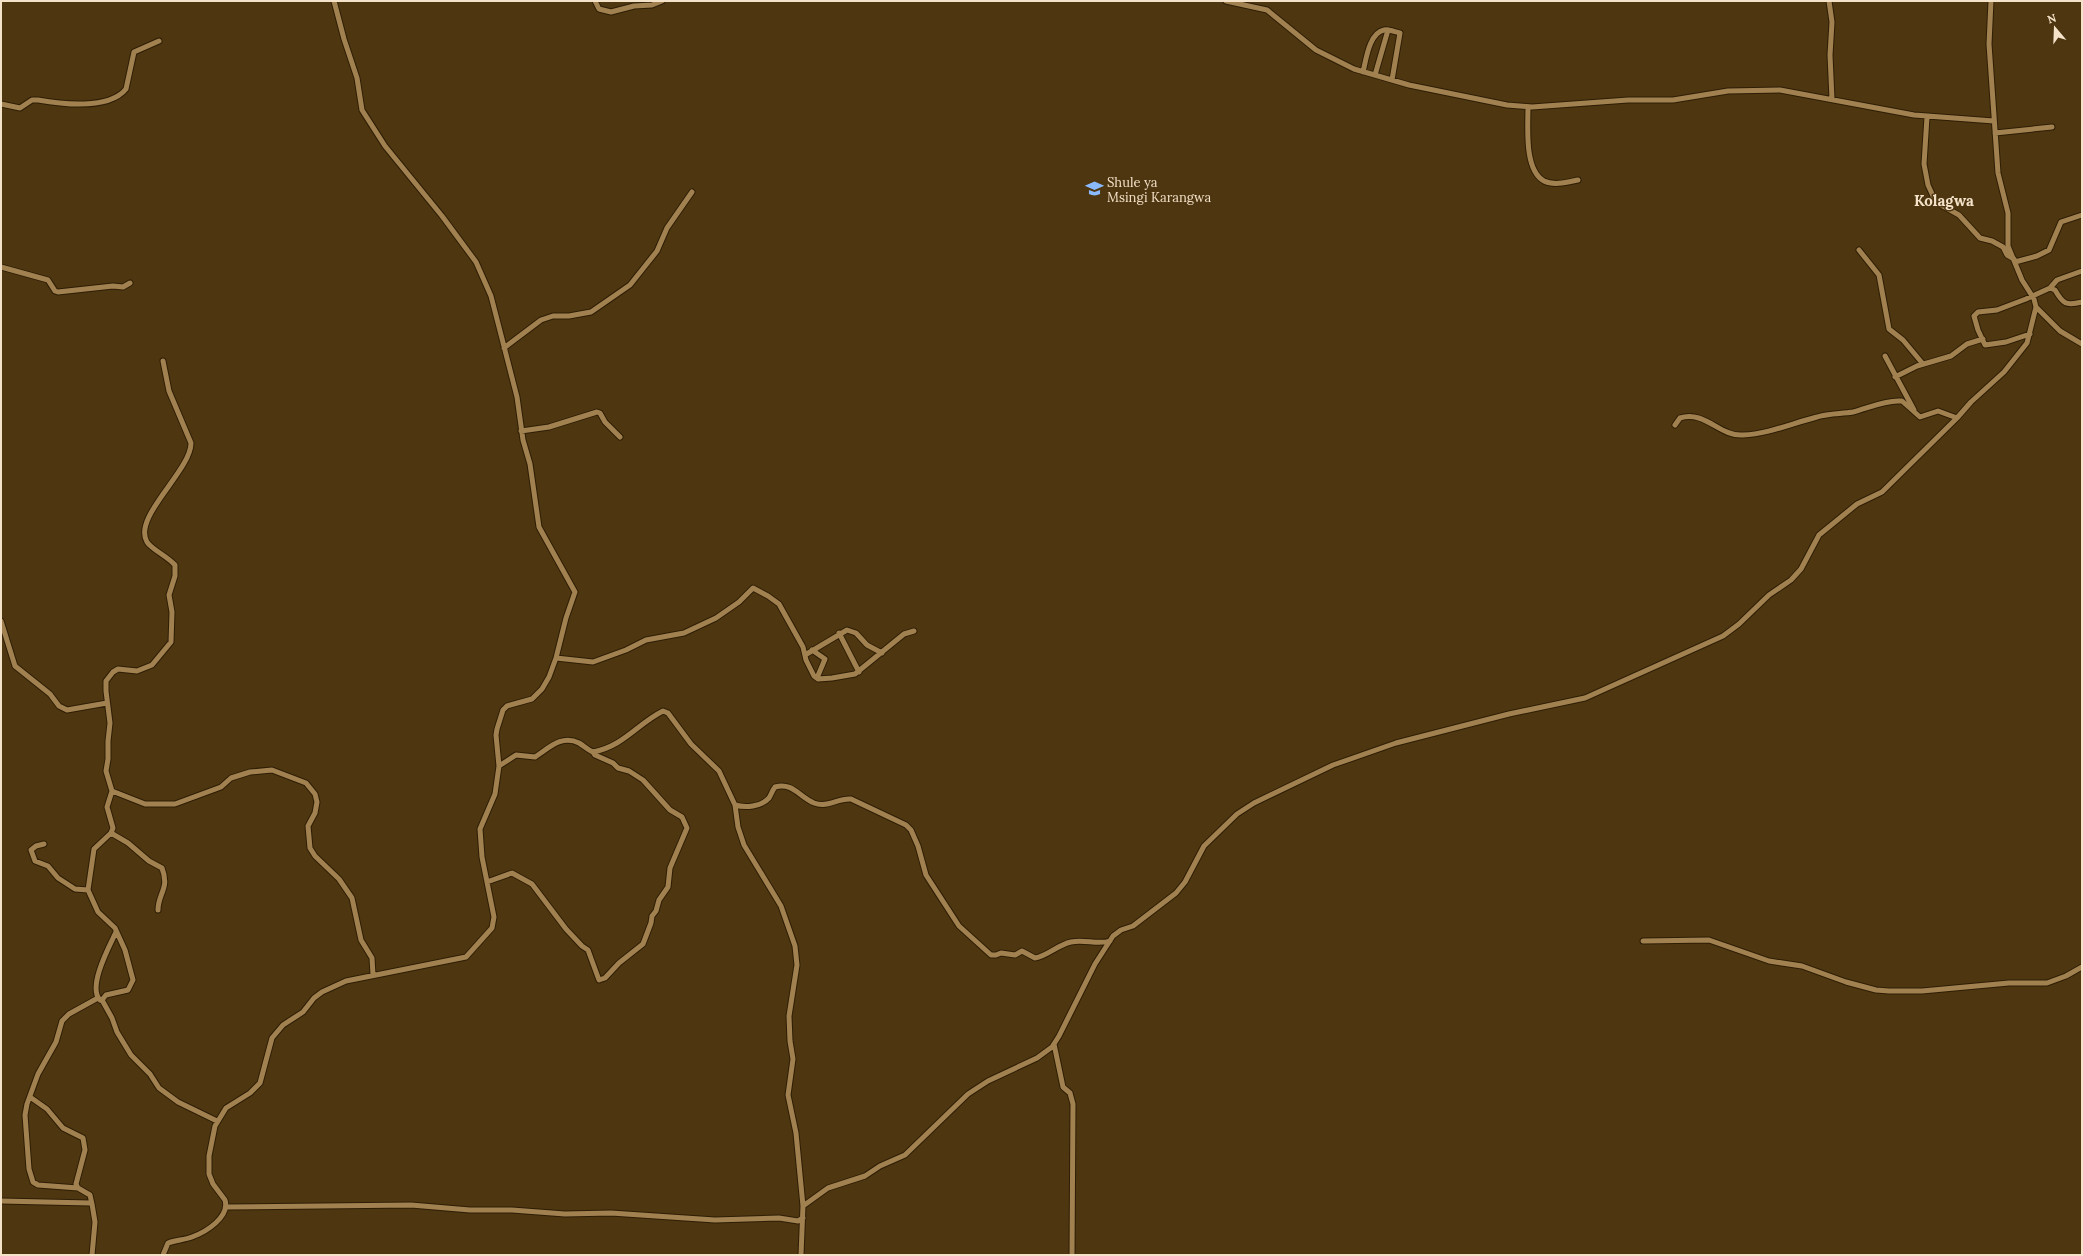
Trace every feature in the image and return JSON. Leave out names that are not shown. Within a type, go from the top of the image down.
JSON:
[{"type":"street","points":[[163,1255],[168,1244],[194,1236],[211,1227],[222,1216],[226,1207],[223,1196],[213,1184],[209,1174],[209,1156],[217,1121],[226,1108],[250,1094],[260,1083],[272,1038],[283,1025],[303,1012],[314,998],[327,989],[346,981],[469,956],[494,925],[480,829],[493,802],[499,766],[496,735],[503,710],[507,706],[537,695],[549,676],[556,658],[562,629],[575,592],[539,527],[530,464],[521,431],[517,397],[492,296],[479,268],[442,216],[385,146],[362,110],[357,78],[344,39],[334,1]]},
{"type":"street","points":[[594,1],[599,9],[611,12],[634,6],[652,5],[662,1]]},
{"type":"street","points":[[1226,1],[1267,10],[1316,50],[1342,65],[1392,80],[1501,104],[1528,107],[1628,100],[1673,100],[1728,91],[1760,89],[1785,90],[1927,117],[1994,120]]},
{"type":"street","points":[[1829,1],[1832,22],[1830,55],[1832,99]]},
{"type":"street","points":[[1991,1],[1989,44],[1995,150],[2000,188],[2008,213],[2008,246],[2022,280],[2032,296],[2036,307],[2060,331],[2082,344]]},
{"type":"street","points":[[1363,72],[1373,40],[1379,32],[1388,30],[1400,34],[1392,80]]},
{"type":"street","points":[[1375,75],[1388,30]]},
{"type":"street","points":[[1,104],[17,108],[32,100],[38,100],[79,105],[114,98],[126,89],[134,52],[159,41]]},
{"type":"street","points":[[1528,107],[1529,149],[1533,170],[1541,178],[1548,182],[1556,183],[1578,180]]},
{"type":"street","points":[[1927,117],[1924,143],[1924,164],[1928,185],[1934,198],[1941,205],[1958,215],[1968,226],[1974,229],[1980,238],[1992,241],[2003,247],[2007,255],[2014,260],[2037,256],[2049,250],[2061,222],[2082,214]]},
{"type":"street","points":[[1995,133],[2052,126]]},
{"type":"street","points":[[504,348],[541,320],[553,316],[569,316],[591,312],[630,285],[657,251],[667,228],[692,192]]},
{"type":"street","points":[[1859,250],[1879,275],[1889,329],[1903,340],[1923,364]]},
{"type":"street","points":[[1,267],[48,280],[55,291],[58,292],[113,286],[123,287],[130,283]]},
{"type":"street","points":[[2030,334],[1985,345],[1975,323],[1975,314],[1997,310],[2032,296],[2050,288],[2058,280],[2082,271]]},
{"type":"street","points":[[2050,288],[2055,290],[2060,300],[2066,304],[2082,302]]},
{"type":"street","points":[[803,1206],[828,1188],[865,1176],[880,1166],[905,1155],[972,1091],[1037,1058],[1054,1044],[1094,964],[1110,941],[1117,933],[1133,926],[1176,893],[1185,882],[1204,846],[1246,808],[1277,791],[1333,765],[1402,741],[1509,714],[1585,698],[1723,636],[1739,624],[1768,595],[1797,574],[1819,535],[1857,504],[1882,492],[1957,418],[1970,402],[2009,366],[2024,347],[2030,334],[2036,307]]},
{"type":"street","points":[[1895,376],[1923,364],[1951,356],[1967,344],[1982,339]]},
{"type":"street","points":[[1885,356],[1916,415]]},
{"type":"street","points":[[92,1255],[95,1222],[90,1195],[78,1188],[38,1185],[33,1182],[29,1169],[25,1115],[38,1074],[56,1042],[62,1021],[68,1014],[100,1000],[106,995],[128,990],[132,984],[132,972],[116,932],[111,923],[98,912],[88,890],[94,849],[111,833],[113,828],[108,807],[112,791],[106,771],[110,723],[106,681],[113,672],[118,669],[137,671],[144,670],[152,665],[171,642],[172,612],[169,595],[175,576],[175,565],[165,554],[150,546],[144,534],[148,518],[185,460],[191,448],[191,443],[172,398],[163,361]]},
{"type":"street","points":[[1675,424],[1680,418],[1691,417],[1708,420],[1731,435],[1743,436],[1798,424],[1817,416],[1852,412],[1898,401],[1906,404],[1916,415],[1923,417],[1938,411],[1957,418]]},
{"type":"street","points":[[521,431],[549,427],[597,412],[600,413],[605,422],[620,437]]},
{"type":"street","points":[[556,658],[590,663],[626,650],[646,640],[684,633],[716,618],[739,602],[753,588],[779,604],[798,635],[805,655],[817,678]]},
{"type":"street","points":[[1,621],[2,630],[18,671],[30,677],[50,694],[59,706],[67,710],[107,703]]},
{"type":"street","points":[[805,655],[846,630],[854,632],[867,645],[882,653]]},
{"type":"street","points":[[817,678],[840,677],[859,672],[908,632],[914,631]]},
{"type":"street","points":[[839,633],[859,672]]},
{"type":"street","points":[[812,650],[825,659],[817,678]]},
{"type":"street","points":[[593,752],[614,746],[632,735],[640,726],[665,711],[691,744],[717,767],[735,806],[738,827],[744,844],[784,913],[797,958],[789,1016],[789,1029],[793,1059],[788,1095],[797,1138],[803,1206],[801,1255]]},
{"type":"street","points":[[487,882],[512,872],[530,882],[566,929],[582,946],[589,951],[595,971],[601,980],[608,976],[619,963],[642,946],[657,904],[668,887],[670,868],[686,833],[686,825],[682,817],[670,810],[643,780],[629,771],[618,768],[575,742],[559,742],[544,749],[535,757],[516,755],[499,766]]},
{"type":"street","points":[[112,791],[145,804],[175,804],[217,789],[231,778],[250,772],[272,770],[306,783],[315,794],[317,802],[316,813],[308,826],[310,848],[315,856],[339,879],[352,898],[361,940],[372,958],[373,975]]},
{"type":"street","points":[[735,806],[760,804],[770,797],[775,787],[787,786],[814,803],[824,805],[841,799],[850,799],[906,824],[911,830],[918,846],[926,874],[954,920],[962,930],[990,955],[1001,953],[1015,955],[1022,951],[1034,958],[1045,955],[1054,947],[1070,942],[1094,941],[1104,943],[1110,941]]},
{"type":"street","points":[[111,833],[162,868],[165,889],[158,903],[158,910]]},
{"type":"street","points":[[44,844],[36,846],[31,850],[35,861],[48,866],[58,878],[75,889],[88,890]]},
{"type":"street","points":[[116,932],[100,967],[97,986],[100,1000],[112,1018],[117,1032],[132,1055],[150,1074],[160,1088],[178,1102],[217,1121]]},
{"type":"street","points":[[1643,942],[1709,940],[1765,960],[1802,966],[1846,982],[1876,990],[1889,991],[1922,991],[2009,983],[2047,983],[2066,976],[2082,967]]},
{"type":"street","points":[[1054,1044],[1063,1087],[1070,1093],[1073,1104],[1072,1255]]},
{"type":"street","points":[[30,1097],[47,1109],[63,1128],[83,1138],[85,1150],[76,1184],[78,1188]]},
{"type":"street","points":[[1,1201],[81,1201],[92,1204]]},
{"type":"street","points":[[226,1207],[411,1205],[470,1210],[512,1210],[565,1214],[611,1213],[715,1220],[779,1218],[798,1221],[803,1218]]},
{"type":"place","name":"Shule ya Msingi Karangwa","points":[[1094,189]]},
{"type":"district","name":"Kolagwa","points":[[1944,201]]}]
